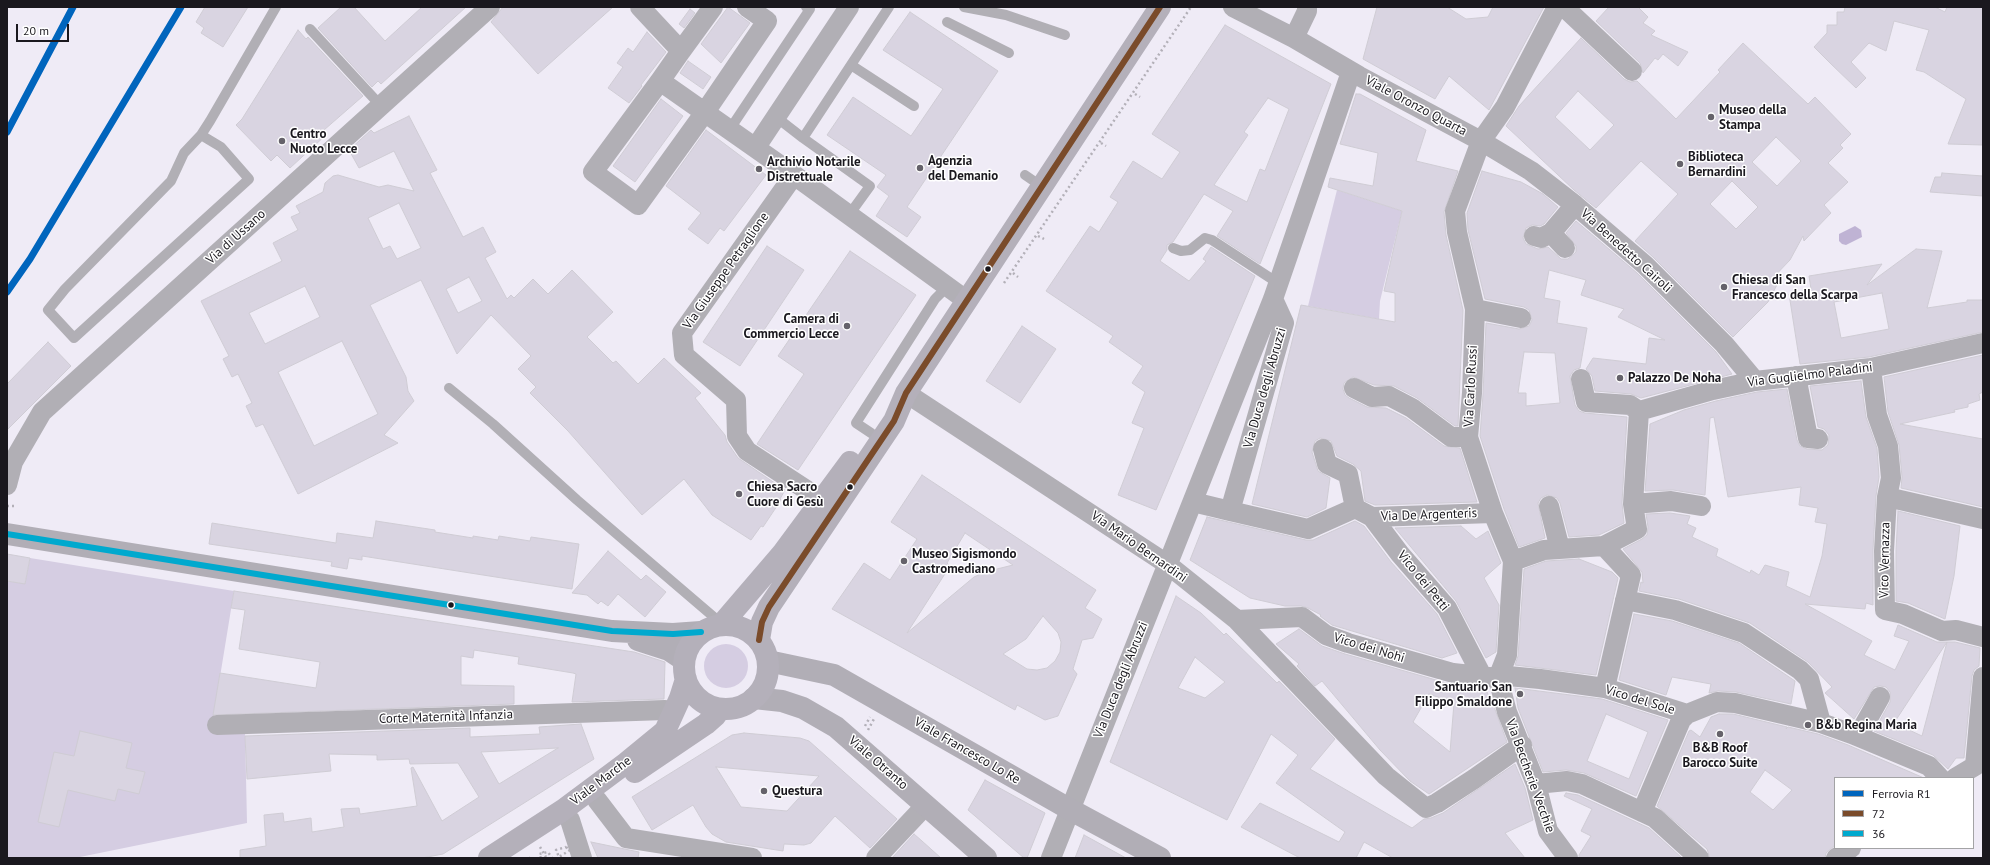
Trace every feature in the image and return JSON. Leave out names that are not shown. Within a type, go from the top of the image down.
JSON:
[{"type":"main road","points":[[612,631],[669,650],[685,669],[693,693],[705,704],[720,709],[738,707],[754,698],[763,688],[768,675],[768,661],[760,640],[762,622],[769,607],[894,421],[906,393],[966,300],[1033,180],[1160,7]]},
{"type":"main road","points":[[722,624],[782,554],[886,412],[906,393]]},
{"type":"main road","points":[[7,534],[612,631],[674,634],[701,632]]},
{"type":"main road","points":[[685,669],[690,644],[701,632],[711,627],[722,624],[743,627],[760,640]]},
{"type":"main road","name":"Viale Francesco Lo Re","points":[[768,661],[834,675],[1071,810],[1160,858]]},
{"type":"main road","name":"Viale Marche","points":[[488,858],[563,810],[626,763],[665,731],[674,712],[685,669]]},
{"type":"main road","name":"Viale Otranto","points":[[754,698],[782,701],[818,715],[836,727],[986,858]]},
{"type":"main road","name":"Viale Marche","points":[[514,858],[706,724],[720,709]]},
{"type":"street","name":"Via di Ussano","points":[[7,485],[10,465],[42,412],[490,7]]},
{"type":"street","points":[[640,7],[681,51]]},
{"type":"street","points":[[713,7],[593,172],[638,205],[705,112],[767,21],[747,7]]},
{"type":"street","points":[[756,147],[849,7]]},
{"type":"street","name":"Viale Oronzo Quarta","points":[[1233,7],[1294,38],[1351,72],[1481,141]]},
{"type":"street","points":[[1294,38],[1307,12],[1307,7]]},
{"type":"street","name":"Via Carlo Russi","points":[[1496,677],[1507,654],[1513,561],[1493,513],[1468,437],[1472,393],[1475,308],[1457,232],[1455,211],[1481,141],[1505,107],[1557,7]]},
{"type":"street","points":[[1564,7],[1632,71]]},
{"type":"street","name":"Via Duca degli Abruzzi","points":[[1051,858],[1193,502],[1275,291],[1351,72]]},
{"type":"street","points":[[660,81],[730,128],[966,300]]},
{"type":"street","name":"Via Benedetto Cairoli","points":[[1481,141],[1531,171],[1575,205],[1645,265],[1724,344],[1755,381]]},
{"type":"street","name":"Via Giuseppe Petraglione","points":[[794,175],[682,333],[684,355],[736,400],[737,436],[747,451],[822,500]]},
{"type":"street","points":[[1565,248],[1542,235],[1575,205]]},
{"type":"street","name":"Via Duca degli Abruzzi","points":[[1230,511],[1284,323],[1275,291]]},
{"type":"street","points":[[1475,308],[1521,318]]},
{"type":"street","name":"Via Guglielmo Paladini","points":[[1639,411],[1713,390],[1755,381],[1871,368],[1983,343]]},
{"type":"street","points":[[1871,368],[1877,415],[1888,446],[1891,478],[1887,497],[1963,513],[1983,519]]},
{"type":"street","points":[[1796,376],[1808,438],[1818,439]]},
{"type":"street","points":[[1513,561],[1544,550],[1604,546],[1637,529],[1633,504],[1639,411],[1630,405],[1586,402],[1581,379]]},
{"type":"street","points":[[1354,388],[1372,397],[1389,396],[1412,408],[1451,437],[1468,437]]},
{"type":"street","name":"Via Mario Bernardini","points":[[906,393],[1167,564],[1237,620],[1347,733],[1386,776],[1426,808],[1437,803],[1474,779],[1522,745]]},
{"type":"street","points":[[1323,449],[1327,464],[1348,474],[1364,512]]},
{"type":"street","name":"Vico Vernazza","points":[[1887,497],[1884,551],[1885,610],[1903,614],[1942,631],[1956,630],[1983,637]]},
{"type":"street","points":[[1633,504],[1671,501],[1701,506]]},
{"type":"street","points":[[1193,502],[1230,511]]},
{"type":"street","points":[[1549,506],[1560,549]]},
{"type":"street","name":"Via De Argenteris","points":[[1230,511],[1308,529],[1364,512],[1493,513]]},
{"type":"street","name":"Vico dei Petti","points":[[1364,512],[1448,608],[1468,650],[1496,677]]},
{"type":"street","points":[[1604,546],[1631,575],[1605,688]]},
{"type":"street","points":[[1625,600],[1675,610],[1744,633],[1800,670],[1809,679],[1821,723]]},
{"type":"street","name":"Vico dei Nohi","points":[[1237,620],[1302,617],[1326,635],[1348,643],[1453,673],[1496,677]]},
{"type":"street","name":"Vico del Sole","points":[[1496,677],[1540,679],[1605,688],[1686,714],[1717,702],[1735,703],[1821,723],[1858,736],[1930,766],[1939,777]]},
{"type":"street","name":"Via Beccherie Vecchie","points":[[1496,677],[1507,712],[1522,745],[1536,784],[1548,831],[1568,858]]},
{"type":"street","points":[[1957,777],[1979,766],[1983,677]]},
{"type":"street","points":[[1858,736],[1880,697]]},
{"type":"street","name":"Corte Maternità Infanzia","points":[[217,725],[657,710],[674,712]]},
{"type":"street","points":[[1642,812],[1681,720],[1686,714]]},
{"type":"street","points":[[1536,784],[1567,781],[1582,784],[1655,818],[1699,858]]},
{"type":"street","points":[[597,800],[626,838],[752,858]]},
{"type":"street","points":[[876,858],[926,805]]},
{"type":"street","points":[[570,820],[582,858]]},
{"type":"street","points":[[1836,858],[1850,849]]},
{"type":"lane","points":[[201,135],[221,147],[249,180],[74,338],[48,310],[65,289],[171,181],[184,153],[201,135],[276,7]]},
{"type":"lane","points":[[730,128],[810,9],[806,7]]},
{"type":"lane","points":[[803,138],[889,7]]},
{"type":"lane","points":[[964,7],[1006,15],[1066,35]]},
{"type":"lane","points":[[947,22],[1009,52]]},
{"type":"lane","points":[[310,29],[381,106]]},
{"type":"lane","points":[[851,65],[914,106]]},
{"type":"lane","points":[[776,117],[870,186],[849,215]]},
{"type":"lane","points":[[1173,248],[1181,251],[1190,250],[1197,242],[1205,238],[1212,240],[1275,291]]},
{"type":"lane","points":[[871,433],[856,423],[936,299],[947,286]]},
{"type":"lane","points":[[449,388],[493,424],[577,500],[722,624]]},
{"type":"path","points":[[1002,286],[1191,7]]},
{"type":"path","points":[[1135,94],[1140,97]]},
{"type":"path","points":[[1101,143],[1106,146]]},
{"type":"path","points":[[1038,236],[1044,239]]},
{"type":"path","points":[[1013,273],[1018,277]]},
{"type":"path","points":[[7,506],[14,506]]},
{"type":"path","points":[[862,730],[872,713]]},
{"type":"path","points":[[541,858],[539,854],[548,852],[552,858]]},
{"type":"shaded area","points":[[1337,190],[1402,211],[1380,301],[1379,319],[1308,306]]},
{"type":"shaded area","points":[[1855,226],[1861,230],[1862,237],[1846,245],[1842,244],[1839,241],[1839,234]]},
{"type":"shaded area","points":[[30,558],[234,591],[211,732],[245,731],[247,823],[75,858],[7,858],[7,581],[25,583]]},
{"type":"shaded area","points":[[730,644],[735,645],[742,650],[747,657],[747,675],[742,682],[735,687],[722,688],[717,687],[710,682],[705,675],[704,662],[705,657],[710,650],[717,645]]},
{"type":"building","points":[[205,7],[248,7],[223,47],[201,33],[204,28],[196,22]]},
{"type":"building","points":[[341,7],[354,7],[385,41],[422,7],[466,7],[381,84],[378,81],[372,87],[318,28]]},
{"type":"building","points":[[503,7],[613,7],[538,74],[491,22]]},
{"type":"building","points":[[728,7],[750,23],[721,63],[701,44]]},
{"type":"building","points":[[1377,7],[1447,7],[1466,19],[1488,17],[1493,7],[1544,7],[1489,110],[1449,76],[1435,99],[1363,59]]},
{"type":"building","points":[[1609,7],[1638,7],[1648,17],[1643,23],[1655,31],[1651,35],[1688,52],[1678,66],[1663,54],[1658,60],[1655,58],[1643,73],[1640,63],[1596,21]]},
{"type":"building","points":[[1845,7],[1935,7],[1945,12],[1947,7],[1983,7],[1983,145],[1948,144],[1966,99],[1924,72],[1916,70],[1929,30],[1894,21],[1886,51],[1869,43],[1851,62],[1866,78],[1856,88],[1814,47],[1827,33],[1827,25],[1837,25],[1837,12],[1844,12]]},
{"type":"building","points":[[690,9],[695,13],[684,28],[679,24]]},
{"type":"building","points":[[910,12],[998,71],[907,207],[921,217],[907,237],[876,216],[889,196],[877,187],[886,175],[827,135],[853,97],[911,136],[943,89],[883,50]]},
{"type":"building","points":[[1225,25],[1331,84],[1260,264],[1217,236],[1233,211],[1204,194],[1173,242],[1167,245],[1167,250],[1160,261],[1189,281],[1206,261],[1203,259],[1211,247],[1255,276],[1156,510],[1118,495],[1144,428],[1132,423],[1145,392],[1132,383],[1143,366],[1109,342],[1113,336],[1046,291],[1090,226],[1099,232],[1118,202],[1110,197],[1133,161],[1162,179],[1180,152],[1152,134]],"holes":[[[1268,98],[1289,109],[1265,171],[1260,169],[1247,202],[1214,185],[1248,135],[1244,132]]]},
{"type":"building","points":[[298,30],[306,39],[308,37],[363,96],[324,130],[327,134],[290,168],[277,155],[271,161],[236,125],[242,119]]},
{"type":"building","points":[[647,32],[666,52],[629,103],[608,88],[623,67],[617,63],[628,48],[633,52]]},
{"type":"building","points":[[1581,38],[1624,79],[1630,82],[1637,81],[1676,119],[1720,72],[1718,70],[1743,43],[1808,104],[1815,97],[1851,134],[1840,145],[1843,148],[1828,163],[1848,182],[1824,205],[1831,213],[1804,241],[1803,236],[1790,260],[1769,282],[1779,281],[1768,302],[1733,337],[1635,241],[1678,194],[1641,161],[1596,208],[1574,190],[1506,126],[1519,106]],"holes":[[[1578,91],[1614,125],[1590,150],[1555,117]],[[1776,137],[1801,161],[1777,186],[1752,162]],[[1732,181],[1758,207],[1736,229],[1710,204]]]},
{"type":"building","points":[[688,61],[711,77],[703,89],[680,73]]},
{"type":"building","points":[[1356,94],[1360,94],[1426,130],[1416,161],[1458,171],[1444,212],[1446,235],[1463,310],[1458,426],[1455,426],[1417,398],[1394,386],[1374,385],[1353,377],[1344,383],[1343,389],[1345,395],[1349,398],[1367,407],[1386,408],[1406,418],[1444,446],[1460,448],[1477,502],[1375,505],[1365,501],[1361,471],[1353,464],[1337,456],[1331,441],[1320,438],[1315,441],[1312,452],[1318,471],[1330,478],[1326,508],[1307,517],[1252,504],[1301,305],[1395,322],[1395,293],[1384,291],[1402,211],[1328,187],[1330,178],[1373,186],[1378,153],[1340,144]]},
{"type":"building","points":[[661,99],[683,116],[635,182],[613,166]]},
{"type":"building","points":[[409,116],[437,170],[430,173],[463,237],[483,227],[496,252],[485,258],[507,299],[511,295],[514,298],[533,279],[548,294],[572,270],[613,312],[587,337],[613,363],[616,361],[638,384],[664,358],[701,393],[695,398],[725,435],[727,442],[738,458],[785,490],[780,499],[781,500],[763,527],[761,526],[751,540],[712,515],[684,479],[642,515],[568,431],[530,393],[536,387],[518,369],[531,356],[491,315],[457,354],[421,280],[370,305],[406,377],[408,391],[414,401],[384,435],[398,443],[298,494],[263,424],[256,427],[246,406],[252,403],[238,374],[232,377],[223,359],[229,356],[201,301],[282,261],[273,243],[298,230],[291,217],[300,213],[296,206],[323,192],[325,183],[333,176],[338,175],[379,187],[388,185],[414,191],[394,151],[359,168],[349,150],[371,130],[374,133]],"holes":[[[399,203],[421,248],[397,259],[390,246],[383,249],[368,218]],[[469,277],[482,301],[458,313],[446,289]],[[305,286],[320,317],[265,344],[249,313]],[[342,341],[378,414],[314,446],[278,372]]]},
{"type":"building","points":[[706,130],[766,175],[724,231],[720,228],[708,244],[688,229],[701,213],[666,186]]},
{"type":"building","points":[[1482,171],[1521,182],[1543,194],[1558,207],[1544,224],[1540,226],[1532,225],[1526,228],[1523,238],[1526,244],[1538,249],[1548,247],[1561,259],[1568,259],[1576,252],[1576,246],[1566,233],[1576,221],[1637,273],[1716,352],[1732,374],[1641,398],[1631,394],[1595,391],[1592,376],[1586,369],[1593,358],[1646,364],[1649,338],[1665,340],[1618,317],[1624,309],[1581,295],[1586,280],[1549,270],[1544,298],[1560,301],[1557,323],[1587,328],[1580,368],[1574,370],[1570,376],[1575,405],[1579,411],[1585,413],[1627,417],[1622,503],[1624,523],[1599,535],[1569,537],[1560,503],[1557,498],[1547,495],[1541,498],[1538,503],[1545,538],[1519,547],[1504,509],[1480,436],[1486,323],[1519,329],[1529,326],[1532,320],[1529,310],[1524,307],[1485,299],[1468,230],[1467,213]],"holes":[[[1524,352],[1555,353],[1560,403],[1526,406],[1526,393],[1518,393]]]},
{"type":"building","points":[[1942,173],[1983,176],[1983,196],[1930,192],[1935,177],[1941,177]]},
{"type":"building","points":[[767,246],[804,270],[740,366],[703,342]]},
{"type":"building","points":[[1916,249],[1942,251],[1927,308],[1967,302],[1967,300],[1983,300],[1983,332],[1869,357],[1800,364],[1789,294],[1811,289],[1809,276],[1882,264],[1867,285]],"holes":[[[1882,293],[1889,329],[1841,338],[1834,302]]]},
{"type":"building","points":[[850,251],[916,295],[798,470],[757,444],[804,374],[778,356]]},
{"type":"building","points":[[1022,326],[1056,349],[1020,403],[986,381]]},
{"type":"building","points":[[48,342],[71,366],[7,430],[7,384]]},
{"type":"building","points":[[1983,355],[1983,392],[1979,394],[1980,400],[1968,404],[1968,407],[1954,410],[1955,412],[1900,424],[1983,439],[1983,507],[1901,488],[1902,477],[1899,445],[1888,412],[1884,377]]},
{"type":"building","points":[[1861,381],[1866,417],[1877,448],[1879,477],[1876,496],[1873,550],[1873,605],[1866,603],[1865,609],[1805,604],[1872,641],[1864,655],[1895,670],[1909,641],[1894,636],[1898,625],[1937,642],[1947,642],[1955,642],[1980,648],[1979,666],[1974,670],[1972,676],[1964,758],[1956,758],[1948,769],[1933,755],[1874,731],[1890,702],[1890,692],[1886,687],[1874,687],[1854,719],[1825,693],[1832,687],[1808,662],[1750,623],[1679,599],[1639,591],[1641,582],[1643,583],[1642,572],[1623,549],[1647,535],[1648,527],[1646,514],[1670,513],[1690,516],[1687,524],[1696,528],[1692,537],[1718,549],[1716,556],[1750,573],[1751,570],[1759,575],[1765,565],[1789,572],[1786,586],[1810,597],[1822,556],[1827,524],[1815,522],[1818,508],[1799,505],[1801,487],[1728,497],[1714,417],[1710,418],[1705,495],[1673,490],[1645,491],[1650,424],[1684,410],[1716,401],[1757,392],[1787,389],[1797,440],[1800,446],[1807,449],[1822,450],[1828,445],[1829,435],[1824,429],[1818,427],[1810,386]],"holes":[[[1947,642],[1922,736],[1894,723]]]},
{"type":"building","points":[[922,475],[1096,590],[1085,608],[1102,619],[1093,638],[1082,640],[1073,669],[1077,674],[1058,716],[1045,720],[1017,705],[1015,710],[832,609],[864,563],[890,580],[917,539],[891,522]],"holes":[[[965,533],[1013,565],[985,572],[974,577],[907,633],[950,566],[947,563]],[[1043,616],[1058,633],[1061,642],[1060,652],[1055,661],[1047,668],[1037,670],[1027,669],[1003,654],[1026,639]]]},
{"type":"building","points":[[1898,511],[1960,526],[1954,576],[1945,619],[1908,603],[1896,601]]},
{"type":"building","points":[[1207,517],[1306,540],[1313,540],[1355,521],[1364,526],[1391,562],[1437,614],[1457,653],[1442,658],[1332,625],[1320,616],[1321,615],[1308,608],[1301,606],[1285,606],[1250,598],[1190,560]]},
{"type":"building","points":[[376,521],[435,530],[435,532],[473,538],[473,536],[498,540],[499,536],[530,541],[531,537],[579,544],[572,589],[362,556],[362,560],[349,558],[347,569],[331,566],[332,562],[209,544],[212,523],[336,543],[337,533],[373,538]]},
{"type":"building","points":[[1461,526],[1476,539],[1488,531],[1501,563],[1484,578],[1499,605],[1496,652],[1486,658],[1456,601],[1395,528]]},
{"type":"building","points":[[608,551],[641,580],[646,575],[666,592],[645,617],[618,594],[608,606],[601,601],[598,604],[587,595],[572,593]]},
{"type":"building","points":[[7,554],[30,558],[25,584],[7,581]]},
{"type":"building","points":[[1579,559],[1612,572],[1618,578],[1596,675],[1515,665],[1518,656],[1524,569],[1546,561]]},
{"type":"building","points":[[234,591],[634,652],[665,662],[664,699],[572,702],[576,674],[518,664],[519,657],[474,650],[473,658],[461,656],[461,685],[514,686],[514,704],[213,715],[220,673],[316,688],[320,662],[239,649],[245,610],[231,608]]},
{"type":"building","points":[[1176,596],[1201,613],[1224,635],[1226,633],[1277,683],[1279,681],[1335,739],[1310,769],[1412,828],[1424,819],[1443,813],[1515,764],[1525,788],[1533,820],[1505,833],[1525,858],[1393,858],[1364,842],[1356,858],[1300,858],[1241,827],[1260,803],[1339,842],[1345,832],[1276,783],[1298,755],[1271,734],[1227,820],[1110,762]],"holes":[[[1195,657],[1225,682],[1205,698],[1178,688]]]},
{"type":"building","points":[[1634,614],[1672,621],[1739,643],[1795,681],[1791,704],[1736,692],[1718,691],[1709,693],[1711,684],[1672,677],[1666,695],[1619,680]]},
{"type":"building","points":[[1299,629],[1322,646],[1345,654],[1450,684],[1481,688],[1487,692],[1493,704],[1507,742],[1429,794],[1410,781],[1380,750],[1322,681],[1315,686],[1297,666],[1299,664],[1276,644]],"holes":[[[1429,694],[1454,703],[1450,752],[1413,722]]]},
{"type":"building","points":[[1515,688],[1602,699],[1668,720],[1636,796],[1584,773],[1566,770],[1543,772],[1518,708]],"holes":[[[1606,714],[1648,732],[1629,779],[1587,761]]]},
{"type":"building","points":[[1719,714],[1733,714],[1787,727],[1786,729],[1788,727],[1818,734],[1848,745],[1922,777],[1834,777],[1834,846],[1826,853],[1825,858],[1710,858],[1707,849],[1657,806],[1689,731],[1691,730],[1700,737],[1711,717]],"holes":[[[1765,770],[1792,790],[1773,810],[1750,792]]]},
{"type":"building","points":[[581,724],[594,759],[443,854],[422,858],[240,858],[240,850],[266,846],[264,815],[283,813],[284,822],[311,818],[312,832],[344,827],[341,809],[359,808],[360,814],[417,806],[411,768],[413,767],[442,821],[479,797],[458,763],[410,764],[409,759],[377,760],[377,755],[329,754],[331,771],[247,779],[245,736],[470,728],[470,737],[540,734],[539,727]],"holes":[[[558,748],[499,784],[481,752]]]},
{"type":"building","points":[[80,731],[132,743],[126,768],[145,772],[139,794],[118,789],[115,801],[68,790],[59,827],[38,822],[54,752],[74,756]]},
{"type":"building","points":[[744,733],[800,738],[809,741],[897,819],[870,848],[835,816],[811,843],[804,845],[784,844],[783,851],[726,842],[712,834],[693,805],[652,830],[632,797],[732,735]],"holes":[[[716,767],[819,776],[787,811],[741,807]]]},
{"type":"building","points":[[985,780],[1045,813],[1027,858],[1024,858],[968,810]]},
{"type":"building","points":[[1566,793],[1578,795],[1649,828],[1682,858],[1579,858],[1579,855],[1591,836],[1581,831],[1592,809],[1564,796]]},
{"type":"building","points":[[914,834],[922,841],[941,858],[892,858]]},
{"type":"building","points":[[1084,835],[1126,858],[1075,858]]},
{"type":"building","points":[[591,842],[639,852],[638,858],[598,858]]},
{"type":"rail line","name":"R1","points":[[7,132],[73,7]]},
{"type":"rail line","name":"R1","points":[[7,292],[30,259],[181,7]]},
{"type":"transit line","name":"72","points":[[759,640],[762,622],[769,607],[894,421],[906,393],[1160,7]]},
{"type":"transit line","name":"36","points":[[7,534],[612,631],[673,634],[701,632]]},
{"type":"place","name":"Museo della Stampa","points":[[1711,117]]},
{"type":"place","name":"Centro Nuoto Lecce","points":[[282,141]]},
{"type":"place","name":"Biblioteca Bernardini","points":[[1680,164]]},
{"type":"place","name":"Agenzia del Demanio","points":[[920,168]]},
{"type":"place","name":"Archivio Notarile Distrettuale","points":[[759,169]]},
{"type":"place","name":"Chiesa di San Francesco della Scarpa","points":[[1724,287]]},
{"type":"place","name":"Camera di Commercio Lecce","points":[[847,326]]},
{"type":"place","name":"Palazzo De Noha","points":[[1620,378]]},
{"type":"place","name":"Chiesa Sacro Cuore di Gesù","points":[[739,494]]},
{"type":"place","name":"Museo Sigismondo Castromediano","points":[[904,561]]},
{"type":"place","name":"Santuario San Filippo Smaldone","points":[[1520,694]]},
{"type":"place","name":"B&b Regina Maria","points":[[1808,725]]},
{"type":"place","name":"B&B Roof Barocco Suite","points":[[1720,734]]},
{"type":"place","name":"Questura","points":[[764,791]]}]
